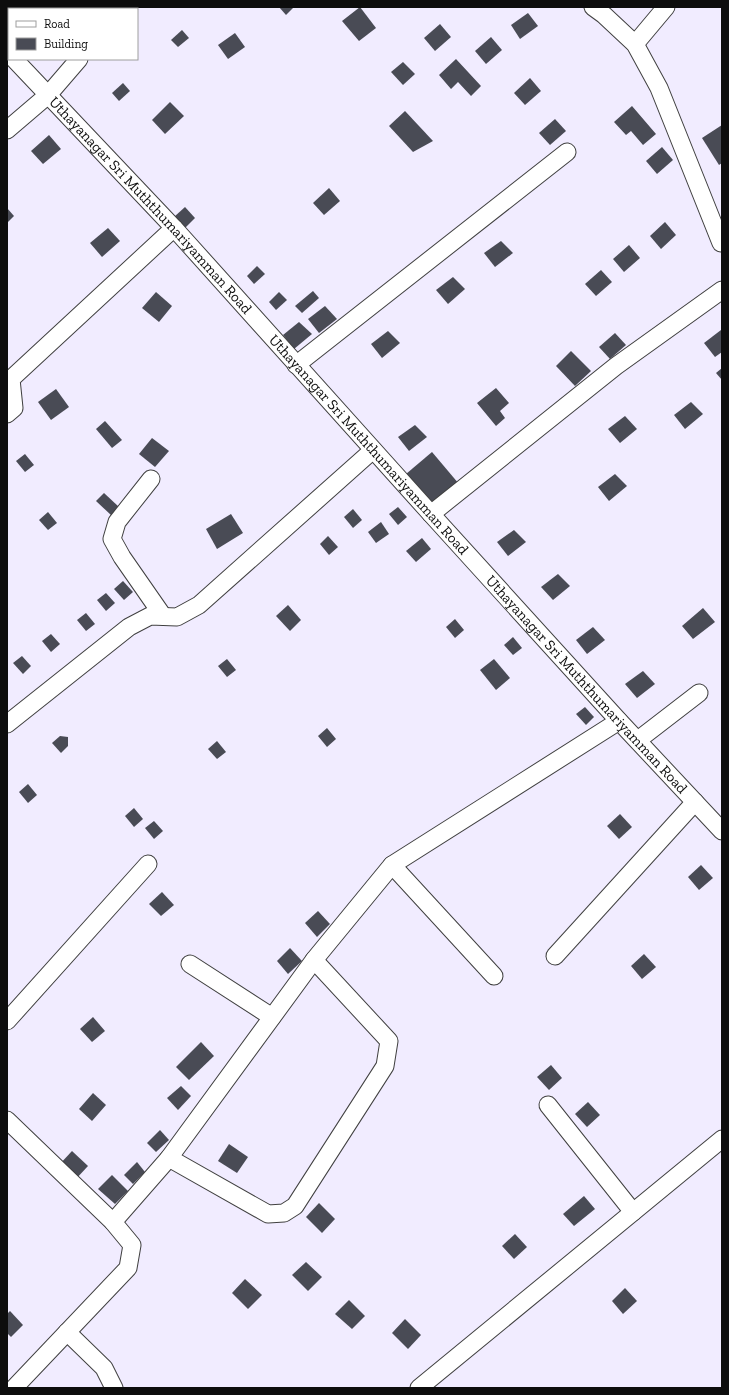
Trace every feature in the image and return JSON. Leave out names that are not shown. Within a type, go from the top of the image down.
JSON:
[{"type":"street","points":[[594,7],[635,44],[659,88],[722,245]]},
{"type":"street","points":[[635,44],[666,7]]},
{"type":"street","name":"Uthayanagar Sri Muththumariyamman Road","points":[[15,60],[174,228],[372,450],[619,721],[695,802],[721,827]]},
{"type":"street","points":[[7,130],[48,95],[78,60]]},
{"type":"street","points":[[296,365],[567,152]]},
{"type":"street","points":[[7,414],[14,408],[11,379],[174,228]]},
{"type":"street","points":[[430,514],[616,366],[722,290]]},
{"type":"street","points":[[7,724],[129,627],[150,616],[177,617],[200,605],[372,450]]},
{"type":"street","points":[[151,479],[117,522],[112,539],[122,557],[163,616]]},
{"type":"street","points":[[638,740],[698,693]]},
{"type":"street","points":[[113,1222],[169,1158],[314,960],[392,865],[619,721]]},
{"type":"street","points":[[555,956],[695,802]]},
{"type":"street","points":[[7,1021],[148,864]]},
{"type":"street","points":[[392,865],[494,976]]},
{"type":"street","points":[[169,1158],[268,1214],[284,1214],[295,1206],[385,1066],[389,1041],[314,960]]},
{"type":"street","points":[[190,964],[272,1017]]},
{"type":"street","points":[[548,1105],[633,1212]]},
{"type":"street","points":[[7,1120],[113,1222],[132,1246],[128,1268],[14,1388]]},
{"type":"street","points":[[418,1388],[722,1139]]},
{"type":"street","points":[[67,1332],[104,1368],[114,1388]]},
{"type":"building","points":[[279,7],[294,7],[286,15]]},
{"type":"building","points":[[360,7],[376,28],[359,41],[342,21]]},
{"type":"building","points":[[528,13],[538,26],[520,39],[511,25]]},
{"type":"building","points":[[440,24],[451,37],[435,51],[424,38]]},
{"type":"building","points":[[182,30],[189,38],[178,47],[171,40]]},
{"type":"building","points":[[235,33],[245,47],[228,59],[218,45]]},
{"type":"building","points":[[491,37],[502,50],[486,64],[475,51]]},
{"type":"building","points":[[456,59],[481,86],[471,96],[458,82],[451,89],[439,75]]},
{"type":"building","points":[[403,62],[415,74],[403,85],[391,72]]},
{"type":"building","points":[[530,78],[541,91],[525,105],[514,93]]},
{"type":"building","points":[[123,83],[130,91],[119,101],[112,93]]},
{"type":"building","points":[[170,102],[184,116],[165,134],[152,120]]},
{"type":"building","points":[[632,106],[656,134],[643,145],[631,131],[626,135],[614,122]]},
{"type":"building","points":[[405,111],[433,141],[413,152],[389,126]]},
{"type":"building","points":[[555,119],[566,131],[550,145],[539,133]]},
{"type":"building","points":[[722,125],[722,163],[719,165],[702,138]]},
{"type":"building","points":[[49,135],[61,149],[43,164],[31,151]]},
{"type":"building","points":[[662,147],[673,160],[657,174],[646,161]]},
{"type":"building","points":[[329,188],[340,201],[324,215],[313,203]]},
{"type":"building","points":[[185,207],[195,218],[185,228],[174,217]]},
{"type":"building","points":[[7,208],[14,216],[7,223]]},
{"type":"building","points":[[665,222],[676,235],[661,249],[650,236]]},
{"type":"building","points":[[108,228],[120,241],[102,257],[90,243]]},
{"type":"building","points":[[501,241],[513,253],[495,267],[484,253]]},
{"type":"building","points":[[629,245],[640,258],[624,272],[613,259]]},
{"type":"building","points":[[257,266],[265,274],[254,284],[247,276]]},
{"type":"building","points":[[601,270],[612,282],[596,296],[585,284]]},
{"type":"building","points":[[453,277],[465,289],[448,304],[436,290]]},
{"type":"building","points":[[313,291],[319,298],[302,313],[295,306]]},
{"type":"building","points":[[156,292],[172,306],[159,322],[142,308]]},
{"type":"building","points":[[279,292],[287,300],[276,310],[269,302]]},
{"type":"building","points":[[325,306],[337,319],[319,333],[308,319]]},
{"type":"building","points":[[299,322],[312,334],[294,349],[283,335]]},
{"type":"building","points":[[721,330],[722,352],[715,357],[704,343]]},
{"type":"building","points":[[388,331],[400,343],[382,358],[371,344]]},
{"type":"building","points":[[615,333],[626,345],[610,359],[599,347]]},
{"type":"building","points":[[571,351],[591,371],[575,386],[556,366]]},
{"type":"building","points":[[722,368],[722,380],[716,373]]},
{"type":"building","points":[[496,388],[509,403],[500,411],[505,418],[496,426],[477,403]]},
{"type":"building","points":[[56,389],[69,407],[51,420],[38,402]]},
{"type":"building","points":[[691,402],[703,414],[685,429],[674,415]]},
{"type":"building","points":[[625,416],[637,429],[620,443],[608,429]]},
{"type":"building","points":[[105,421],[122,440],[112,448],[96,429]]},
{"type":"building","points":[[415,425],[427,437],[409,451],[398,437]]},
{"type":"building","points":[[152,438],[169,451],[155,467],[139,454]]},
{"type":"building","points":[[432,452],[459,484],[433,506],[406,474]]},
{"type":"building","points":[[25,454],[34,465],[25,472],[16,461]]},
{"type":"building","points":[[615,474],[627,486],[609,501],[598,487]]},
{"type":"building","points":[[104,493],[119,507],[112,516],[96,501]]},
{"type":"building","points":[[398,507],[407,517],[398,525],[389,514]]},
{"type":"building","points":[[353,509],[362,520],[353,528],[344,517]]},
{"type":"building","points":[[48,512],[57,523],[48,530],[39,520]]},
{"type":"building","points":[[231,514],[243,533],[217,549],[206,529]]},
{"type":"building","points":[[381,522],[389,534],[376,543],[368,532]]},
{"type":"building","points":[[514,530],[526,542],[508,556],[497,542]]},
{"type":"building","points":[[328,536],[338,547],[329,555],[320,544]]},
{"type":"building","points":[[422,538],[431,549],[416,562],[406,551]]},
{"type":"building","points":[[558,574],[570,586],[553,600],[541,587]]},
{"type":"building","points":[[123,581],[133,592],[124,600],[114,589]]},
{"type":"building","points":[[106,593],[115,603],[106,611],[97,600]]},
{"type":"building","points":[[288,605],[301,620],[290,631],[276,616]]},
{"type":"building","points":[[703,608],[715,622],[693,639],[682,626]]},
{"type":"building","points":[[86,613],[95,624],[86,631],[77,620]]},
{"type":"building","points":[[455,619],[464,630],[455,638],[446,627]]},
{"type":"building","points":[[593,627],[605,640],[587,654],[576,640]]},
{"type":"building","points":[[51,634],[60,644],[51,652],[42,641]]},
{"type":"building","points":[[513,637],[522,648],[513,655],[504,645]]},
{"type":"building","points":[[22,656],[31,666],[23,674],[13,663]]},
{"type":"building","points":[[227,659],[236,670],[227,677],[218,666]]},
{"type":"building","points":[[494,659],[510,678],[496,690],[480,670]]},
{"type":"building","points":[[643,671],[655,684],[637,698],[625,684]]},
{"type":"building","points":[[585,707],[594,717],[586,725],[576,714]]},
{"type":"building","points":[[327,728],[336,739],[327,747],[318,736]]},
{"type":"building","points":[[60,736],[68,737],[68,746],[61,753],[52,743]]},
{"type":"building","points":[[217,741],[226,752],[217,759],[208,749]]},
{"type":"building","points":[[28,784],[37,795],[28,803],[19,792]]},
{"type":"building","points":[[134,808],[143,819],[134,827],[125,816]]},
{"type":"building","points":[[620,814],[632,827],[619,839],[607,826]]},
{"type":"building","points":[[154,821],[163,831],[154,839],[145,828]]},
{"type":"building","points":[[701,865],[713,878],[699,890],[688,877]]},
{"type":"building","points":[[162,892],[174,905],[161,916],[149,904]]},
{"type":"building","points":[[318,911],[330,924],[317,937],[305,923]]},
{"type":"building","points":[[290,948],[302,961],[288,974],[277,961]]},
{"type":"building","points":[[644,954],[656,967],[642,979],[631,966]]},
{"type":"building","points":[[93,1017],[105,1031],[92,1042],[80,1029]]},
{"type":"building","points":[[201,1042],[214,1056],[189,1080],[176,1067]]},
{"type":"building","points":[[551,1065],[562,1078],[549,1090],[537,1077]]},
{"type":"building","points":[[181,1086],[191,1096],[178,1110],[167,1098]]},
{"type":"building","points":[[93,1093],[106,1105],[92,1121],[79,1109]]},
{"type":"building","points":[[588,1102],[600,1115],[587,1127],[575,1114]]},
{"type":"building","points":[[160,1130],[169,1140],[156,1152],[147,1143]]},
{"type":"building","points":[[229,1144],[248,1157],[237,1173],[218,1161]]},
{"type":"building","points":[[72,1151],[88,1166],[75,1180],[59,1165]]},
{"type":"building","points":[[137,1162],[145,1172],[133,1184],[124,1175]]},
{"type":"building","points":[[112,1175],[128,1191],[115,1204],[98,1189]]},
{"type":"building","points":[[584,1196],[595,1209],[574,1226],[563,1214]]},
{"type":"building","points":[[319,1203],[335,1219],[322,1233],[306,1217]]},
{"type":"building","points":[[515,1234],[527,1247],[514,1259],[502,1246]]},
{"type":"building","points":[[306,1262],[322,1277],[308,1291],[292,1275]]},
{"type":"building","points":[[245,1279],[262,1295],[248,1309],[232,1293]]},
{"type":"building","points":[[625,1288],[637,1301],[623,1314],[612,1301]]},
{"type":"building","points":[[349,1300],[365,1316],[352,1329],[335,1314]]},
{"type":"building","points":[[10,1311],[23,1325],[11,1337],[7,1333],[7,1314]]},
{"type":"building","points":[[405,1319],[421,1335],[408,1349],[392,1333]]}]
